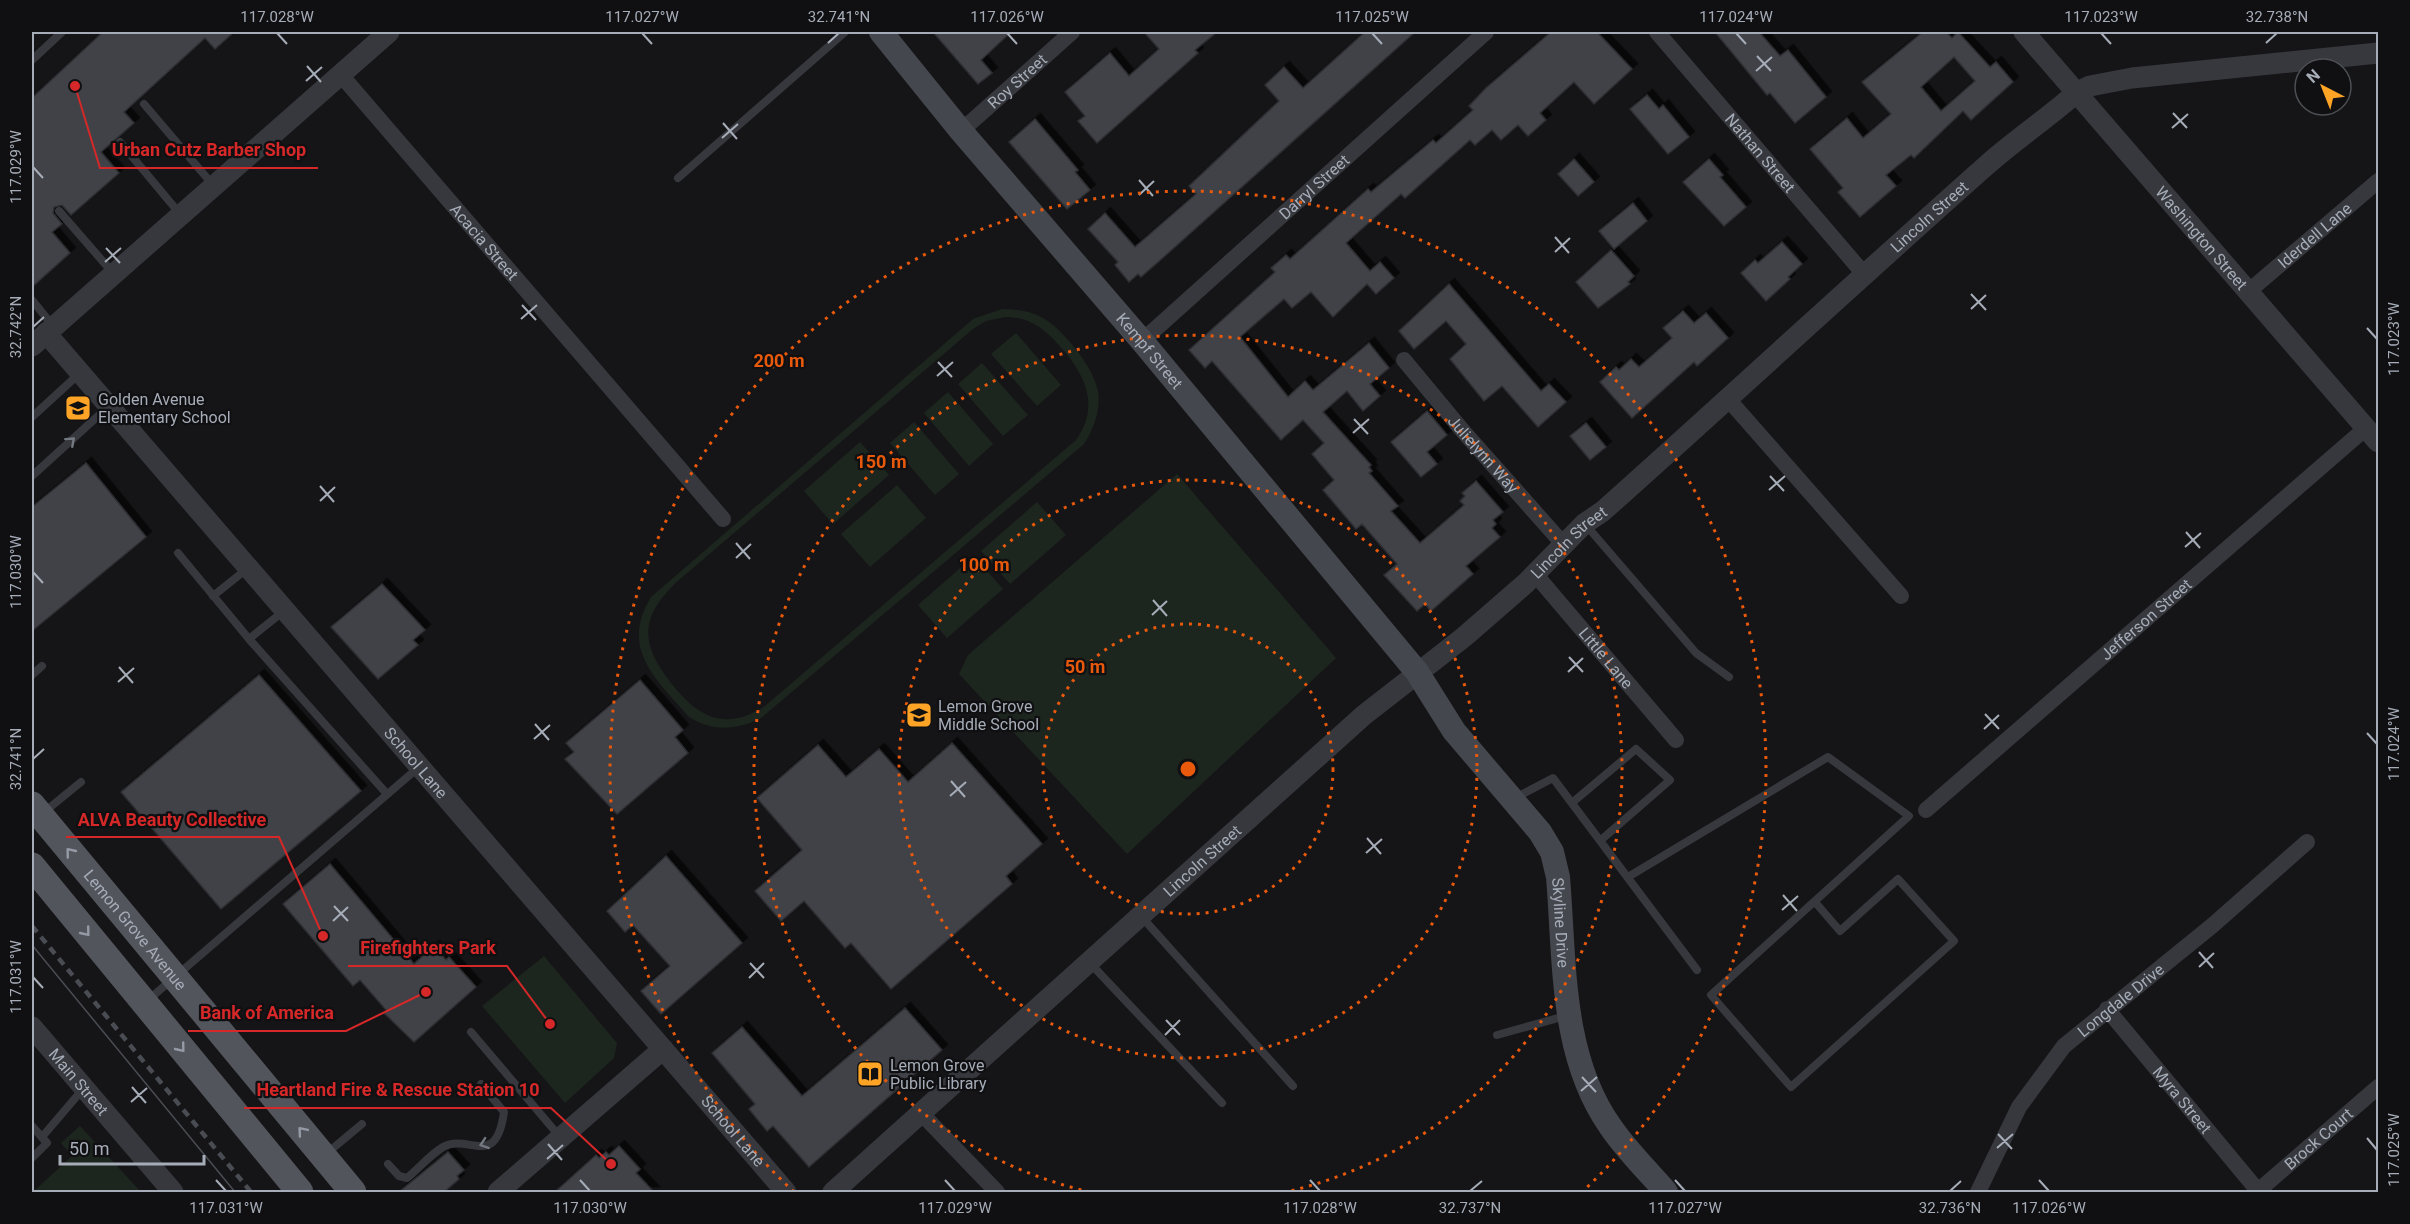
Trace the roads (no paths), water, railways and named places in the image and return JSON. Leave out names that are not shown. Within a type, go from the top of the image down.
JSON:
[{"type":"main road","name":"Kempf Street","points":[[881,32],[961,131],[1142,341],[1417,672]]},
{"type":"main road","name":"Skyline Drive","points":[[1417,672],[1454,732],[1540,832],[1552,852],[1558,877],[1574,1047],[1594,1100],[1610,1127],[1666,1192]]},
{"type":"main road","name":"Lemon Grove Avenue","points":[[36,810],[352,1192]]},
{"type":"main road","points":[[32,866],[300,1192]]},
{"type":"street","points":[[44,335],[389,32]]},
{"type":"street","name":"Roy Street","points":[[961,131],[1072,32]]},
{"type":"street","name":"Darryl Street","points":[[1142,341],[1485,32]]},
{"type":"street","name":"Nathan Street","points":[[1657,32],[1864,274]]},
{"type":"street","name":"Washington Street","points":[[2024,32],[2372,435]]},
{"type":"street","name":"Lincoln Street","points":[[833,1192],[1139,915],[1417,672],[1464,637],[1535,574],[1584,524],[1603,511],[1989,163],[2076,93],[2090,86],[2132,78],[2379,52]]},
{"type":"street","name":"Acacia Street","points":[[340,75],[723,519]]},
{"type":"street","name":"Iderdell Lane","points":[[2249,291],[2379,181]]},
{"type":"street","name":"School Lane","points":[[44,335],[81,372],[786,1192]]},
{"type":"street","name":"Julielynn Way","points":[[1404,360],[1462,430],[1564,545]]},
{"type":"street","points":[[1728,399],[1901,596]]},
{"type":"street","name":"Jefferson Street","points":[[1926,810],[2372,435]]},
{"type":"street","name":"Little Lane","points":[[1535,574],[1676,740]]},
{"type":"street","name":"Longdale Drive","points":[[1978,1192],[2019,1107],[2064,1046],[2213,925],[2307,842]]},
{"type":"street","name":"Myra Street","points":[[2107,1009],[2259,1192]]},
{"type":"street","name":"Main Street","points":[[32,1027],[173,1192]]},
{"type":"street","points":[[498,1192],[663,1049]]},
{"type":"street","name":"Brock Court","points":[[2259,1192],[2379,1087]]},
{"type":"street","points":[[921,1113],[997,1192]]},
{"type":"lane","points":[[32,60],[62,32]]},
{"type":"lane","points":[[678,178],[845,32]]},
{"type":"lane","points":[[144,104],[213,185]]},
{"type":"lane","points":[[120,142],[181,214]]},
{"type":"lane","points":[[59,211],[113,274]]},
{"type":"lane","points":[[32,300],[44,335]]},
{"type":"lane","points":[[32,417],[81,372]]},
{"type":"lane","points":[[32,476],[110,406]]},
{"type":"lane","points":[[1584,524],[1696,653],[1729,676]]},
{"type":"lane","points":[[178,553],[249,639],[387,794]]},
{"type":"lane","points":[[213,596],[249,568]]},
{"type":"lane","points":[[249,639],[285,610]]},
{"type":"lane","points":[[32,675],[42,666]]},
{"type":"lane","points":[[1573,802],[1636,749],[1670,780],[1600,840]]},
{"type":"lane","points":[[1628,877],[1828,757],[1909,816]]},
{"type":"lane","points":[[144,1003],[420,767]]},
{"type":"lane","points":[[1512,800],[1553,778],[1697,970]]},
{"type":"lane","points":[[36,810],[81,782]]},
{"type":"lane","points":[[1815,902],[1840,931],[1898,879],[1954,941],[1791,1087],[1711,995],[1909,816],[1926,810]]},
{"type":"lane","points":[[1139,915],[1293,1086]]},
{"type":"lane","points":[[1089,962],[1222,1103]]},
{"type":"lane","points":[[1497,1035],[1570,1014]]},
{"type":"lane","points":[[471,1032],[561,1138]]},
{"type":"lane","points":[[388,1164],[399,1176],[407,1178],[445,1146],[459,1144],[477,1148],[495,1140],[501,1132],[504,1112],[481,1084]]},
{"type":"lane","points":[[42,1137],[83,1088]]},
{"type":"lane","points":[[323,1156],[362,1124]]},
{"type":"lane","points":[[32,1125],[47,1143],[32,1158]]},
{"type":"tram line","points":[[32,945],[235,1192]]},
{"type":"railway","points":[[32,926],[251,1192]]},
{"type":"place","name":"Urban Cutz Barber Shop","points":[[75,86]]},
{"type":"place","name":"Golden Avenue Elementary School","points":[[78,408]]},
{"type":"place","name":"Lemon Grove Middle School","points":[[919,715]]},
{"type":"place","name":"ALVA Beauty Collective","points":[[323,936]]},
{"type":"place","name":"Bank of America","points":[[426,992]]},
{"type":"place","name":"Firefighters Park","points":[[550,1024]]},
{"type":"place","name":"Lemon Grove Public Library","points":[[870,1074]]},
{"type":"place","name":"Heartland Fire & Rescue Station 10","points":[[611,1164]]}]
